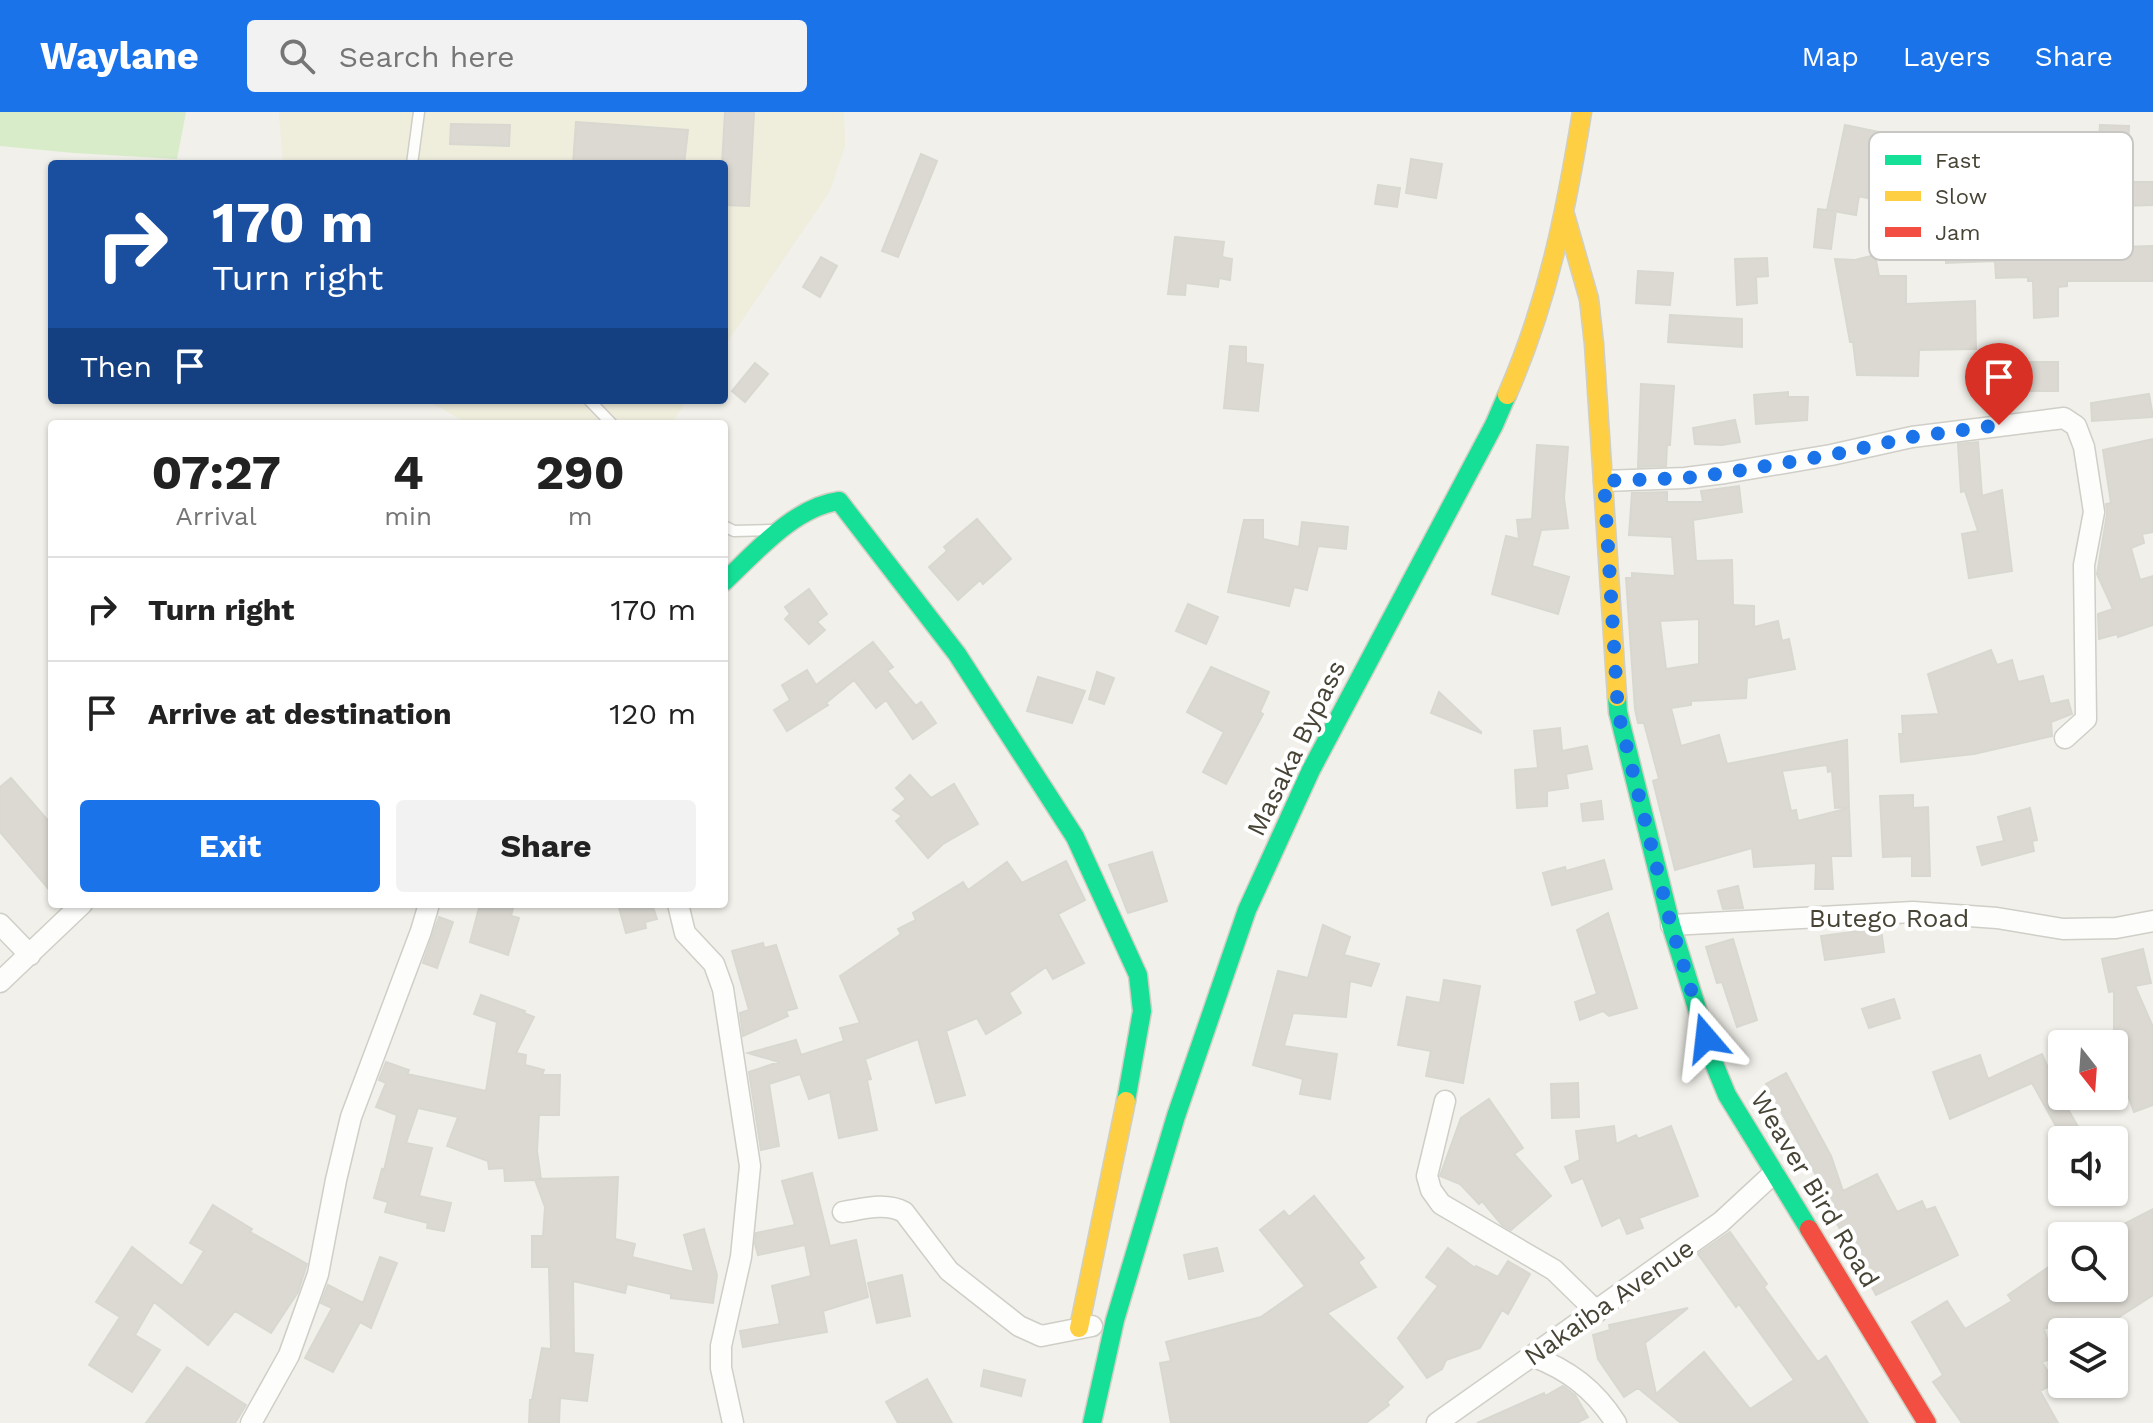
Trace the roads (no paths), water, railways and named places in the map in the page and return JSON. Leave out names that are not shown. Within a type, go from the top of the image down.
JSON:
[{"type":"main road","name":"Masaka Bypass","points":[[1092,1423],[1115,1320],[1176,1116],[1247,910],[1311,770],[1494,425],[1530,343],[1565,215],[1582,112]]},
{"type":"main road","name":"Weaver Bird Road","points":[[1565,215],[1589,299],[1618,712],[1671,925],[1727,1095],[1927,1423]]},
{"type":"main road","points":[[728,578],[785,528],[829,500],[839,501],[957,654],[1075,837],[1138,975],[1142,1011],[1137,1049],[1079,1328]]},
{"type":"street","points":[[1604,481],[1725,473],[1912,437],[2064,418],[2076,426],[2084,447],[2094,512],[2084,565],[2086,719],[2065,738]]},
{"type":"street","points":[[0,982],[78,908]]},
{"type":"street","points":[[251,1423],[289,1355],[318,1274],[351,1117],[428,908]]},
{"type":"street","points":[[679,908],[685,933],[714,964],[723,989],[750,1166],[741,1257],[721,1346],[721,1368],[733,1423]]},
{"type":"street","name":"Butego Road","points":[[1671,925],[1913,912],[1997,918],[2063,929],[2116,928],[2153,921]]},
{"type":"street","points":[[0,924],[30,955]]},
{"type":"street","points":[[1445,1101],[1427,1176],[1431,1190],[1441,1204],[1554,1270],[1597,1312]]},
{"type":"street","name":"Nakaiba Avenue","points":[[1437,1423],[1721,1222],[1774,1173]]},
{"type":"street","points":[[843,1212],[894,1207],[904,1212],[949,1271],[1019,1326],[1041,1336],[1115,1320]]},
{"type":"street","points":[[1532,1356],[1589,1388],[1616,1423]]},
{"type":"lane","points":[[413,160],[419,112]]},
{"type":"lane","points":[[593,404],[608,420]]},
{"type":"lane","points":[[728,528],[734,531],[785,528]]}]
